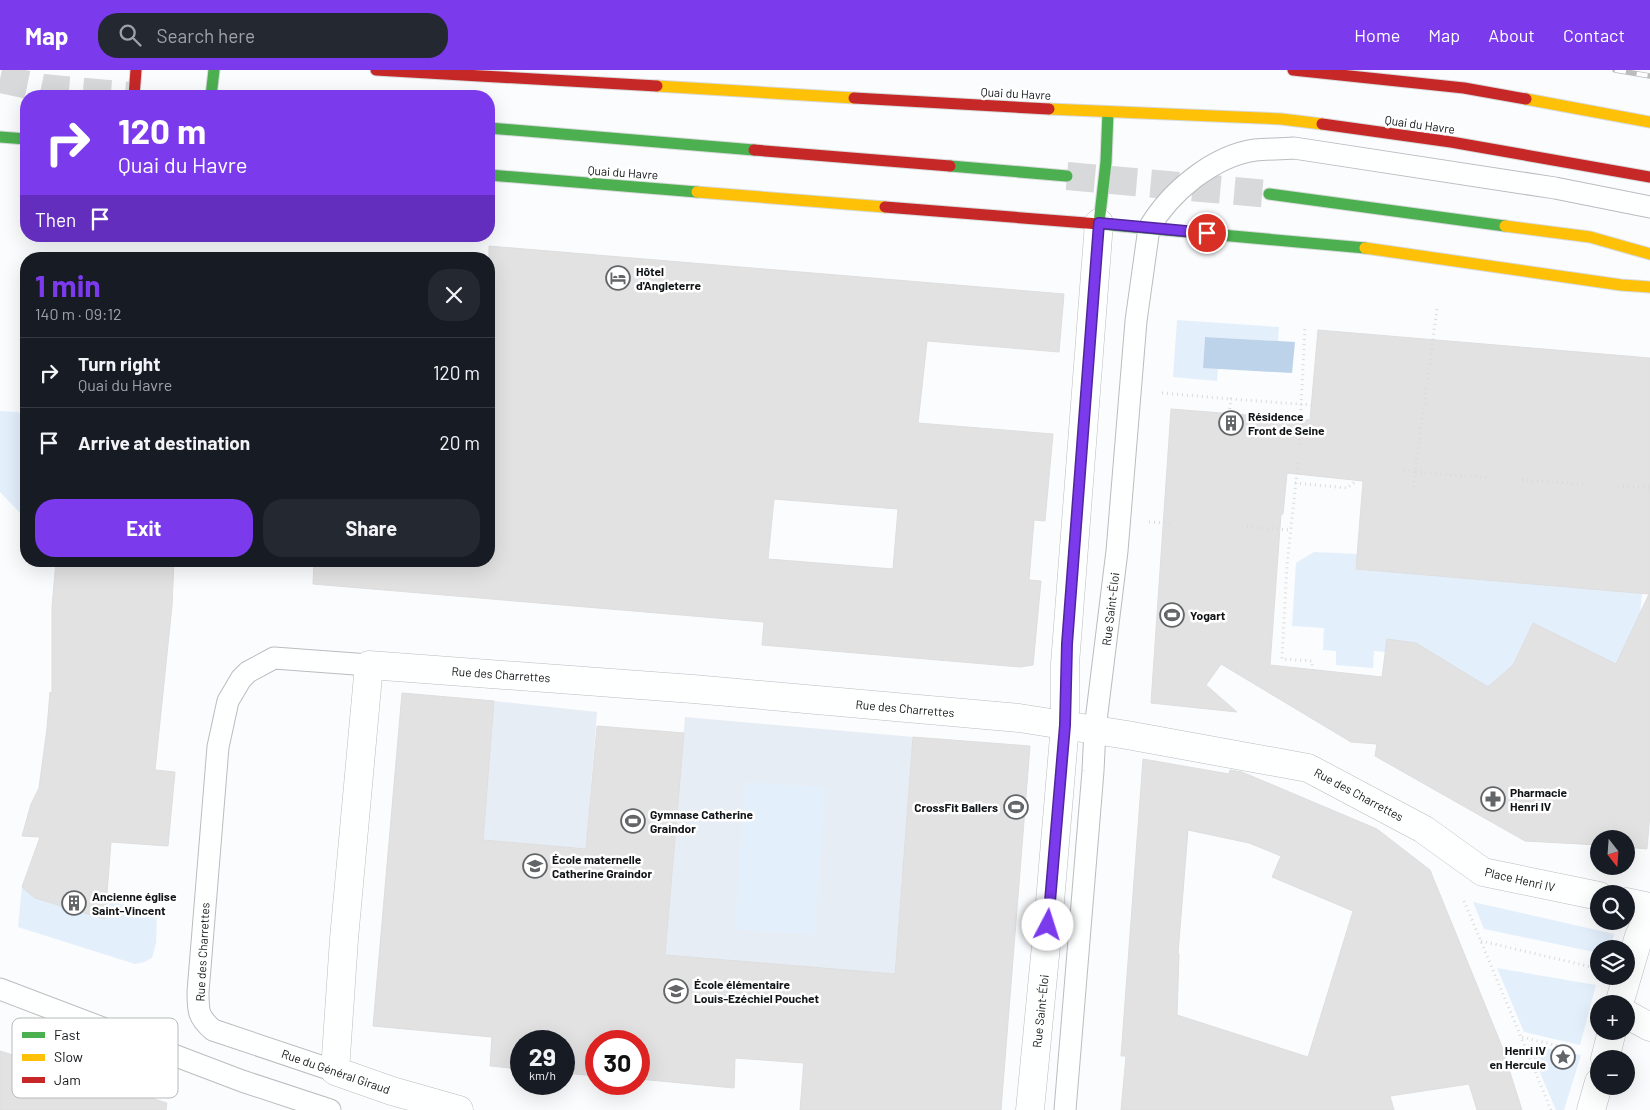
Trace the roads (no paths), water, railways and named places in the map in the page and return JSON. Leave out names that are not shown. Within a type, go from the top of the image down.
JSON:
[{"type":"main road","points":[[134,90],[136,70]]},
{"type":"main road","points":[[212,90],[214,70]]},
{"type":"main road","name":"Quai du Havre","points":[[376,70],[1108,112],[1290,120],[1451,142],[1650,177]]},
{"type":"main road","points":[[1293,70],[1464,88],[1650,122]]},
{"type":"main road","points":[[1099,223],[1106,162],[1108,112]]},
{"type":"main road","points":[[495,128],[1067,176]]},
{"type":"main road","points":[[0,137],[20,139]]},
{"type":"main road","name":"Quai du Havre","points":[[495,175],[1099,223],[1365,248],[1621,285],[1650,287]]},
{"type":"main road","points":[[1269,194],[1590,237],[1650,254]]},
{"type":"street","name":"Rue Saint-Éloi","points":[[1030,1110],[1065,725],[1066,654],[1099,223]]},
{"type":"street","name":"Rue des Charrettes","points":[[369,665],[693,689],[1019,718],[1065,725],[1308,768],[1423,829]]},
{"type":"street","points":[[335,1071],[344,939],[369,665]]},
{"type":"street","name":"Place Henri IV","points":[[1423,829],[1483,872],[1590,894]]},
{"type":"street","points":[[1635,904],[1650,906]]},
{"type":"street","points":[[1622,995],[1639,936],[1650,914]]},
{"type":"street","points":[[1635,1019],[1650,1027]]},
{"type":"street","name":"Rue du Général Giraud","points":[[335,1071],[442,1108]]},
{"type":"street","points":[[1592,1110],[1596,1095]]},
{"type":"lane","points":[[1149,228],[1162,208],[1194,177],[1220,162],[1253,150],[1294,148],[1554,188],[1650,207]]},
{"type":"lane","name":"Rue Saint-Éloi","points":[[1065,1110],[1094,771],[1095,730],[1117,551],[1136,321],[1149,228]]},
{"type":"lane","name":"Rue des Charrettes","points":[[213,1030],[202,1021],[198,1008],[198,992],[218,747],[228,700],[241,679],[248,672],[274,658],[369,665]]},
{"type":"lane","points":[[0,988],[78,1018]]},
{"type":"lane","name":"Rue du Général Giraud","points":[[213,1030],[335,1071]]},
{"type":"lane","points":[[178,1056],[242,1081],[330,1110]]},
{"type":"water","points":[[1205,337],[1295,342],[1292,373],[1203,368]]},
{"type":"tunnel","points":[[0,79],[43,88],[65,90]]},
{"type":"tunnel","points":[[1067,176],[1269,194]]},
{"type":"railway","points":[[1615,70],[1650,76]]},
{"type":"place","name":"Hôtel d'Angleterre","points":[[618,278]]},
{"type":"place","name":"Résidence Front de Seine","points":[[1231,423]]},
{"type":"place","name":"Yogart","points":[[1172,615]]},
{"type":"place","name":"Pharmacie Henri IV","points":[[1493,799]]},
{"type":"place","name":"CrossFit Ballers","points":[[1016,807]]},
{"type":"place","name":"Gymnase Catherine Graindor","points":[[633,821]]},
{"type":"place","name":"École maternelle Catherine Graindor","points":[[535,866]]},
{"type":"place","name":"Ancienne église Saint-Vincent","points":[[74,903]]},
{"type":"place","name":"École élémentaire Louis-Ezéchiel Pouchet","points":[[676,991]]},
{"type":"place","name":"Henri IV en Hercule","points":[[1563,1057]]}]
